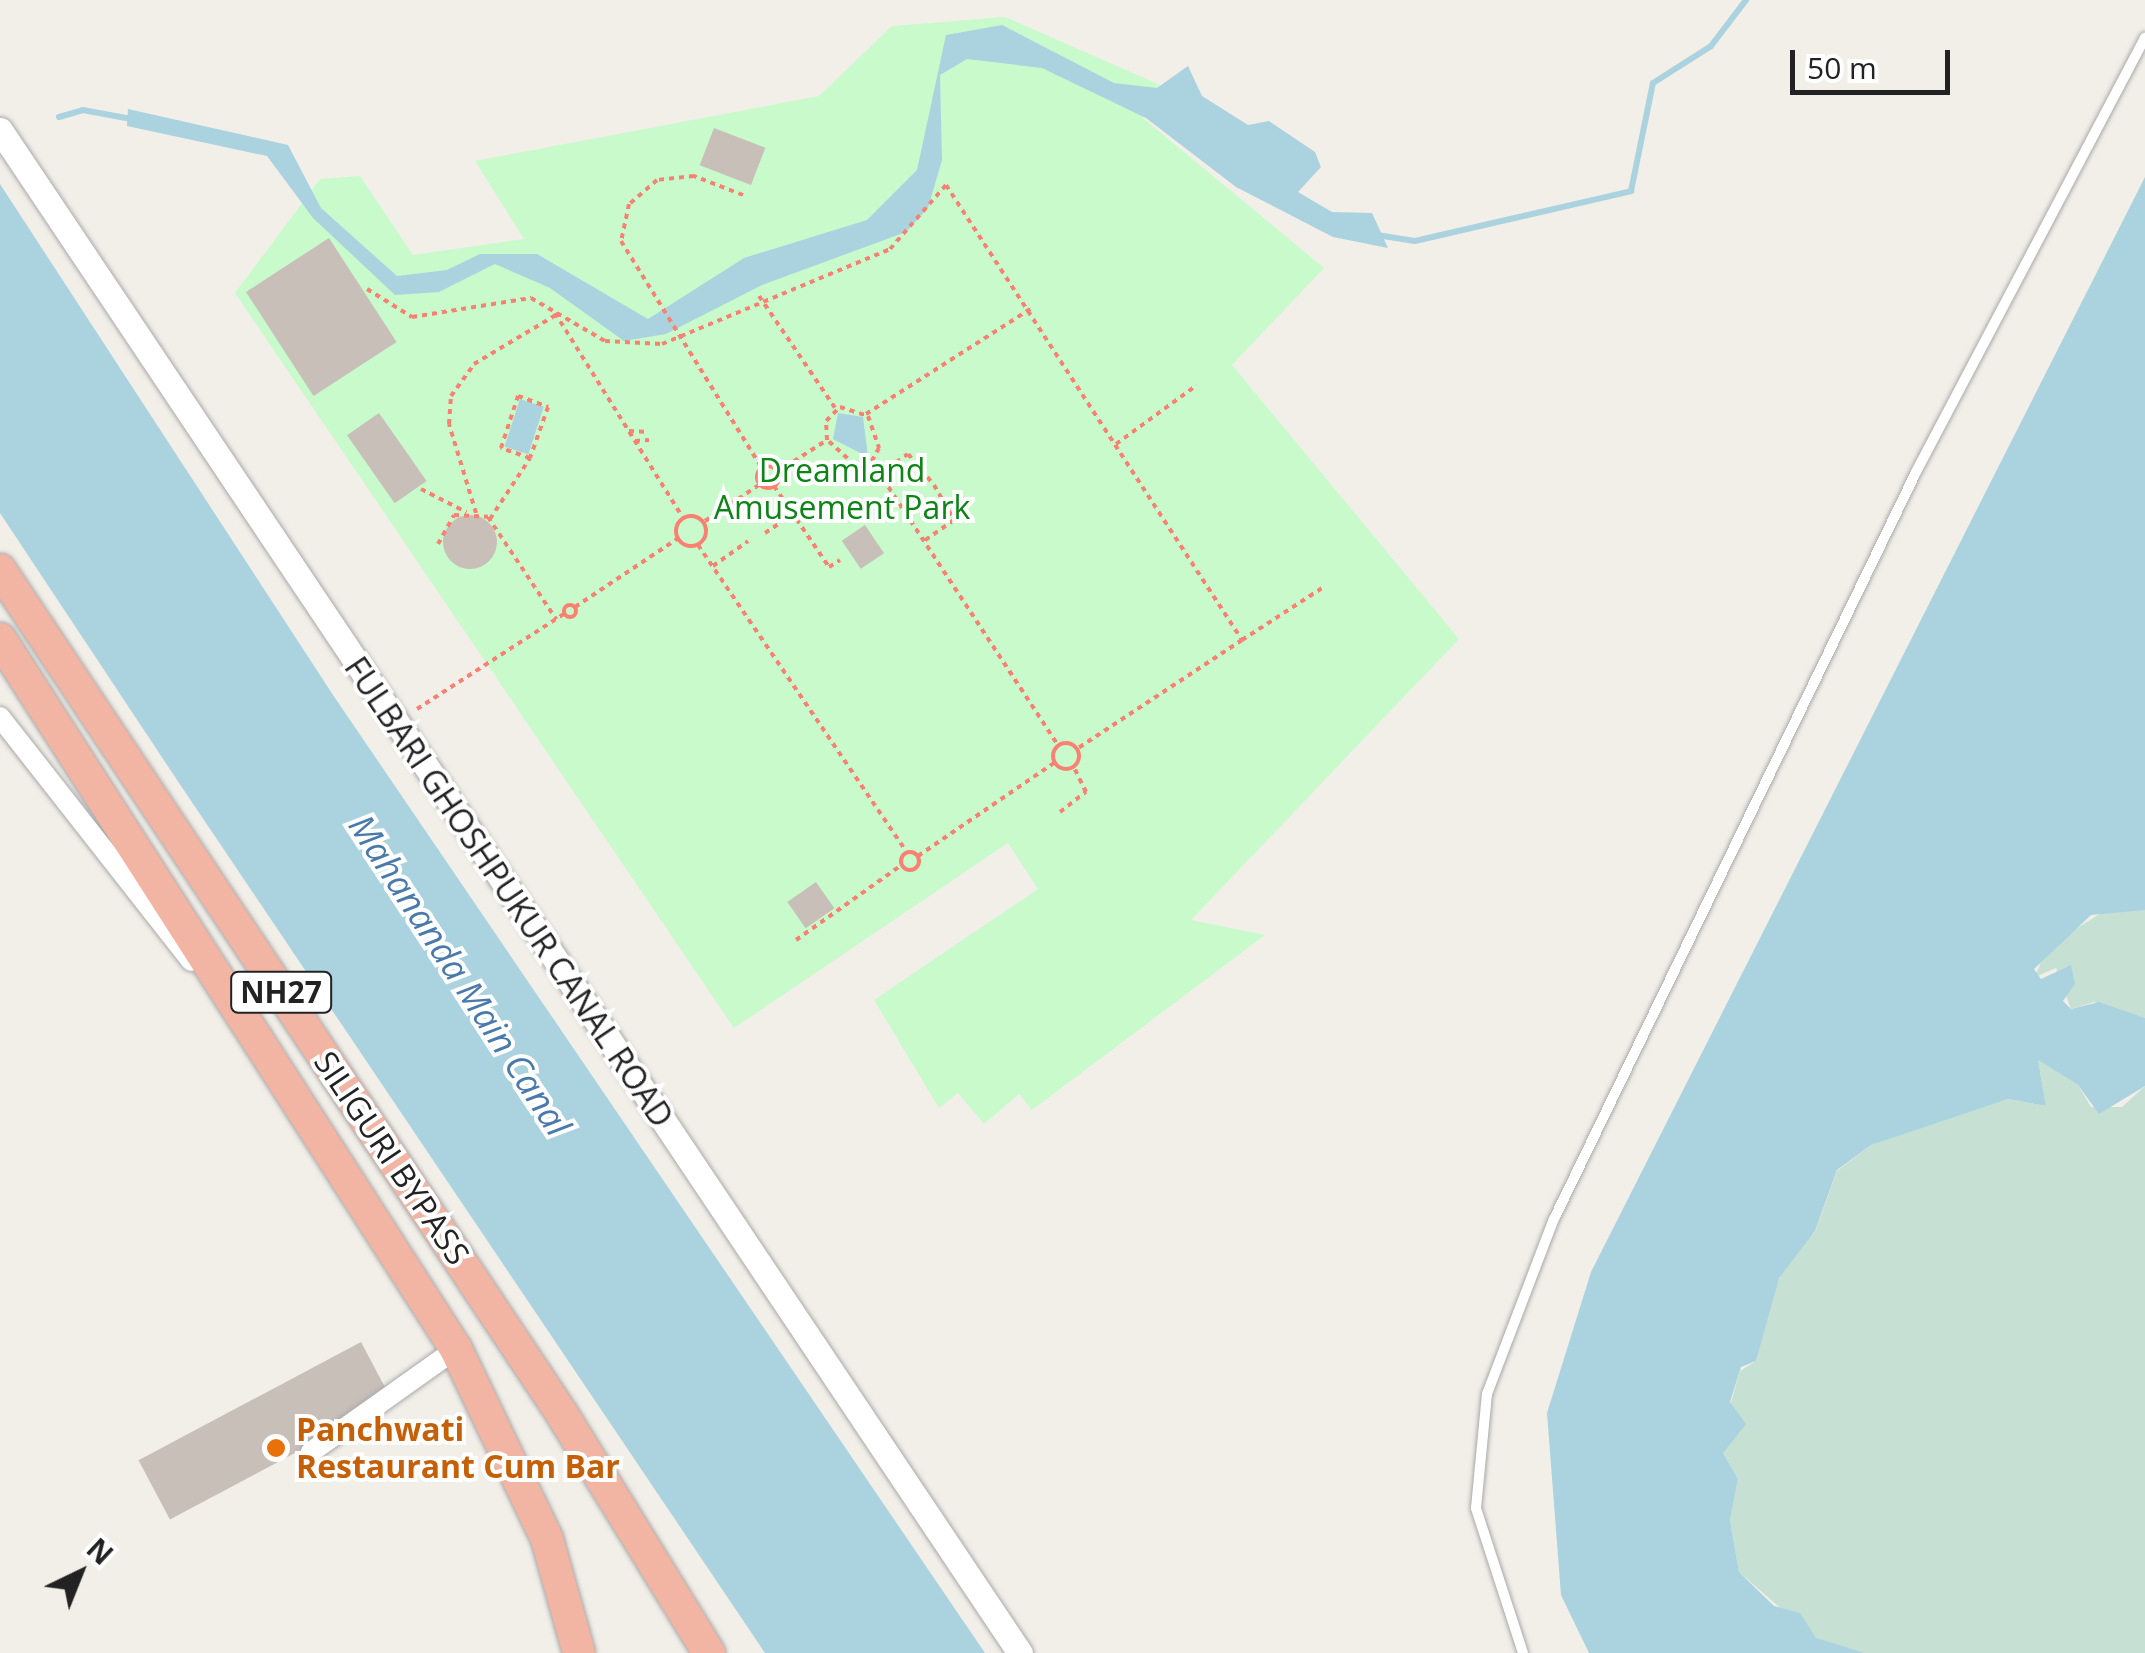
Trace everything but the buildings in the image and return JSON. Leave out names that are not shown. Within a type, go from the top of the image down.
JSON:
[{"type":"highway","name":"SILIGURI BYPASS","points":[[0,570],[562,1414],[709,1653]]},
{"type":"highway","name":"NH27","points":[[0,639],[456,1349],[547,1539],[579,1653]]},
{"type":"street","name":"FULBARI GHOSHPUKUR CANAL ROAD","points":[[0,130],[1020,1653]]},
{"type":"street","points":[[0,717],[27,762],[250,1025]]},
{"type":"street","points":[[311,1452],[456,1349]]},
{"type":"lane","points":[[1523,1653],[1476,1508],[1486,1394],[1554,1219],[1916,472],[2145,38]]},
{"type":"path","points":[[743,196],[682,174],[637,194],[622,241],[655,305],[762,468],[777,472]]},
{"type":"path","points":[[367,289],[412,317],[511,295],[550,305],[617,344],[678,339],[759,296],[890,249],[946,185],[1242,640]]},
{"type":"path","points":[[759,296],[836,409],[866,414],[1030,309]]},
{"type":"path","points":[[407,716],[678,540],[683,518],[550,305]]},
{"type":"path","points":[[476,513],[449,424],[456,384],[556,315]]},
{"type":"path","points":[[1116,444],[1197,385]]},
{"type":"path","points":[[490,519],[530,458],[548,407],[518,396],[500,448],[530,458]]},
{"type":"path","points":[[836,409],[827,440],[777,472],[774,486],[829,567],[840,560]]},
{"type":"path","points":[[866,414],[879,448],[872,462]]},
{"type":"path","points":[[629,432],[648,432]]},
{"type":"path","points":[[634,441],[649,440]]},
{"type":"path","points":[[827,440],[855,465],[872,462]]},
{"type":"path","points":[[880,474],[908,454],[934,485],[954,520],[924,541]]},
{"type":"path","points":[[872,462],[1058,745],[1076,750],[1322,588]]},
{"type":"path","points":[[759,484],[762,468]]},
{"type":"path","points":[[698,545],[703,522],[759,484],[774,486]]},
{"type":"path","points":[[422,489],[466,512],[490,519],[556,619]]},
{"type":"path","points":[[902,508],[921,494]]},
{"type":"path","points":[[438,544],[448,521],[466,512]]},
{"type":"path","points":[[765,533],[793,514]]},
{"type":"path","points":[[683,518],[703,522]]},
{"type":"path","points":[[678,540],[698,545],[906,853],[918,856]]},
{"type":"path","points":[[712,566],[748,541]]},
{"type":"path","points":[[1054,763],[1058,745]]},
{"type":"path","points":[[1060,812],[1086,792],[1074,766],[1076,750]]},
{"type":"path","points":[[902,864],[913,869],[918,856],[1054,763],[1074,766]]},
{"type":"path","points":[[796,940],[902,864],[906,853]]},
{"type":"green space","name":"Dreamland Amusement Park","points":[[1005,17],[1160,85],[1143,118],[1324,268],[1232,365],[1459,639],[1191,920],[1265,935],[1032,1110],[1019,1094],[984,1124],[958,1093],[939,1108],[874,1000],[1038,889],[1008,843],[734,1028],[235,293],[320,179],[360,176],[413,255],[524,239],[475,161],[819,96],[892,26]]},
{"type":"green space","points":[[2106,910],[2145,910],[2145,1018],[2094,1002],[2071,1009],[2056,968],[2035,977],[2047,947]]},
{"type":"green space","points":[[2038,1060],[2078,1085],[2091,1107],[2122,1107],[2145,1086],[2145,1653],[1865,1653],[1816,1639],[1739,1572],[1730,1520],[1738,1479],[1723,1453],[1739,1417],[1729,1409],[1740,1371],[1756,1361],[1767,1304],[1791,1254],[1815,1232],[1837,1171],[1871,1145],[2008,1099],[2046,1106]]},
{"type":"water","points":[[1002,25],[1114,83],[1157,88],[1188,66],[1202,96],[1248,125],[1269,121],[1315,152],[1321,167],[1298,192],[1332,212],[1372,213],[1388,248],[1333,237],[1236,187],[1146,118],[1042,68],[967,59],[940,75],[942,160],[928,208],[906,232],[762,285],[666,334],[624,341],[550,288],[495,264],[439,292],[395,295],[313,218],[267,156],[127,126],[128,109],[288,145],[321,208],[397,276],[447,270],[480,254],[537,254],[648,319],[744,258],[867,220],[917,170],[946,35]]},
{"type":"water","points":[[2145,177],[2145,910],[2091,915],[2034,969],[2041,979],[2071,965],[2075,984],[2063,1001],[2071,1009],[2099,1002],[2145,1018],[2145,1086],[2099,1114],[2078,1085],[2038,1060],[2046,1106],[2008,1099],[1871,1145],[1837,1170],[1815,1231],[1779,1278],[1756,1361],[1741,1367],[1730,1402],[1746,1424],[1723,1453],[1738,1479],[1730,1520],[1739,1572],[1774,1606],[1800,1613],[1816,1638],[1865,1653],[1589,1653],[1561,1595],[1547,1413],[1591,1272]]},
{"type":"water","name":"Mahananda Main Canal","points":[[0,184],[333,695],[985,1653],[765,1653],[175,777],[0,513]]},
{"type":"water","points":[[520,399],[544,407],[528,454],[505,447]]},
{"type":"water","points":[[838,413],[863,417],[868,457],[833,439]]},
{"type":"waterway","points":[[1377,235],[1415,241],[1631,191],[1653,83],[1711,46],[1746,0]]},
{"type":"waterway","points":[[59,117],[83,110],[131,119]]},
{"type":"place","name":"Panchwati Restaurant Cum Bar","points":[[276,1448]]}]
